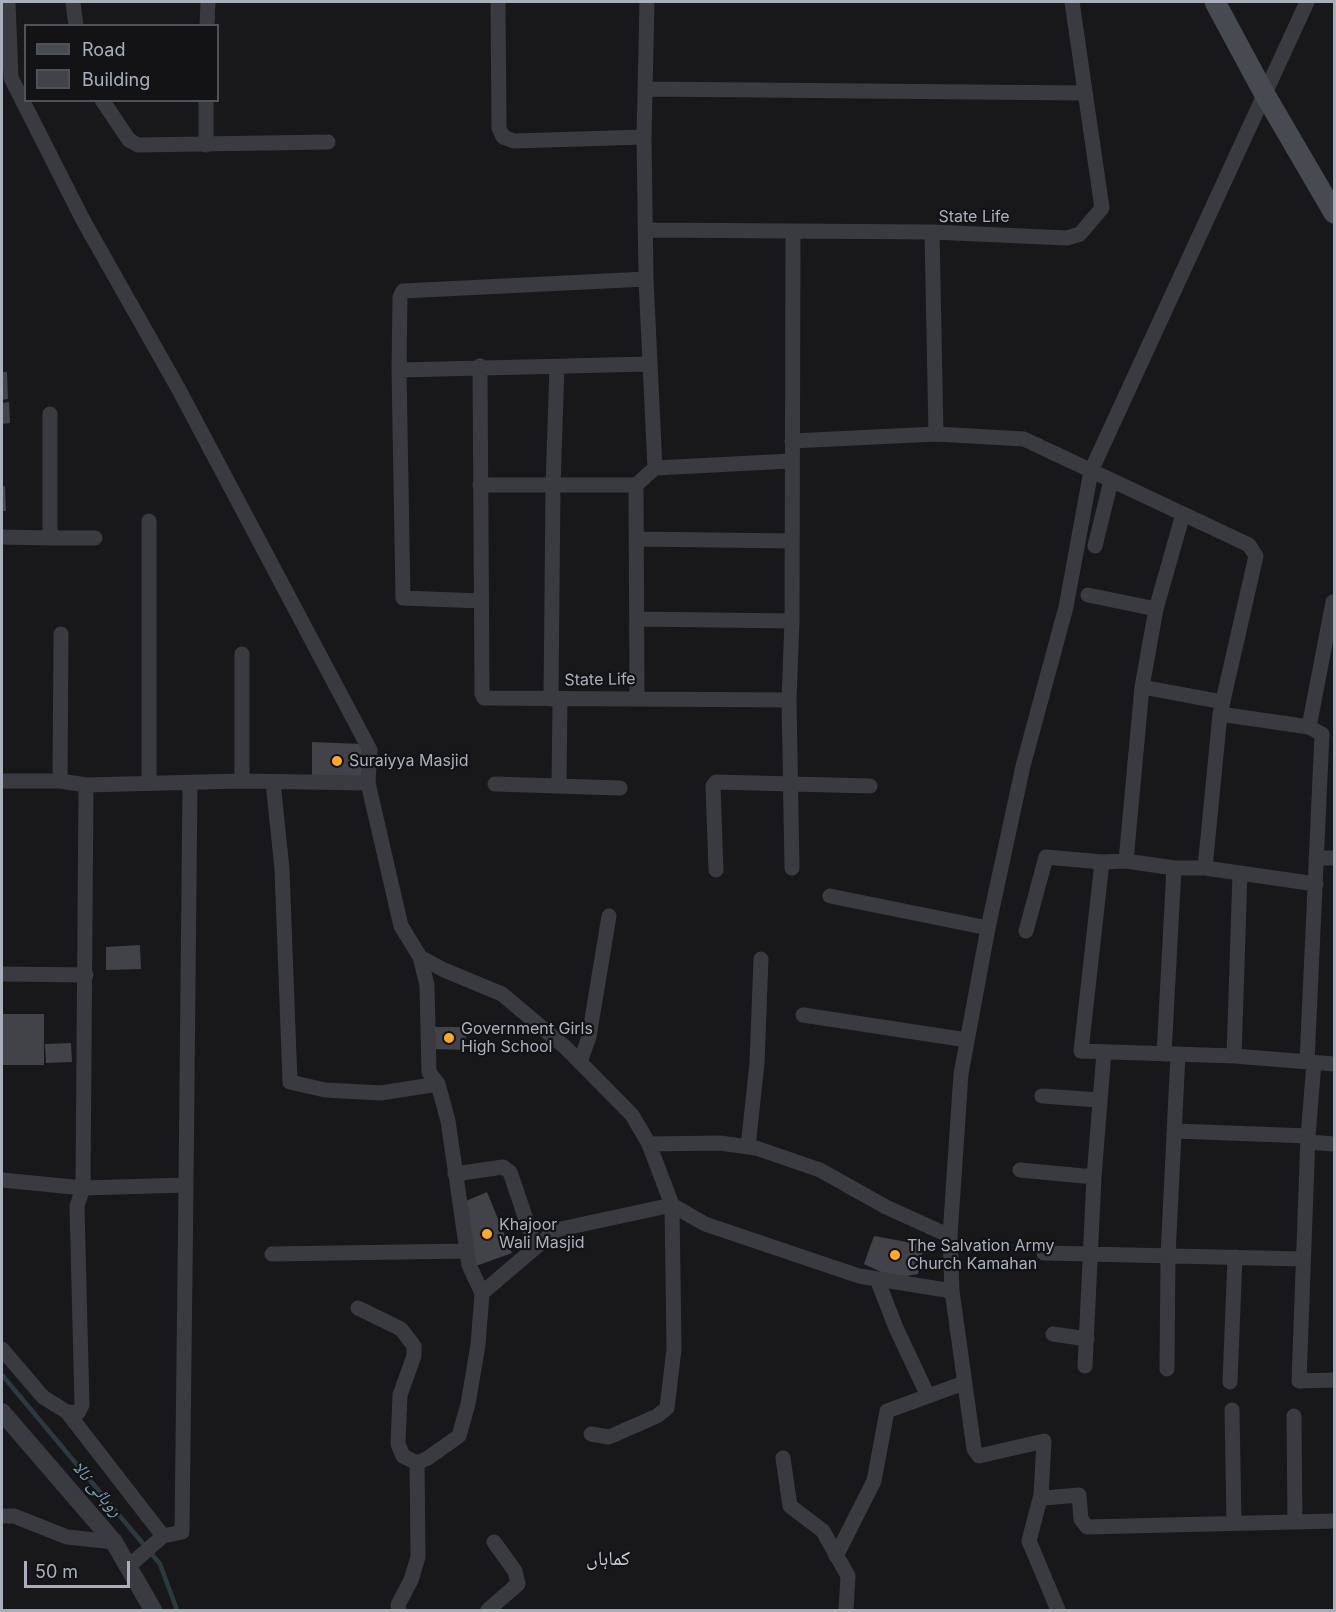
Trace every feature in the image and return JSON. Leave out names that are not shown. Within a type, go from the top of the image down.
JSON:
[{"type":"main road","points":[[1215,2],[1264,93],[1335,213]]},
{"type":"street","points":[[8,2],[6,80],[178,388],[370,750],[368,783],[401,926],[420,957],[427,985],[426,1035],[429,1071],[438,1084],[448,1121],[469,1265],[482,1293],[478,1345],[468,1404],[459,1436],[417,1463]]},
{"type":"street","points":[[73,2],[76,24]]},
{"type":"street","points":[[207,24],[208,2]]},
{"type":"street","points":[[498,2],[500,128],[503,137],[514,141],[644,137]]},
{"type":"street","points":[[647,2],[644,137],[646,279],[655,468]]},
{"type":"street","name":"State Life","points":[[936,434],[932,232],[1066,238],[1080,234],[1102,208],[1072,2]]},
{"type":"street","points":[[1058,1611],[1029,1541],[1041,1495],[1044,1441],[975,1455],[963,1383],[952,1291],[950,1236],[961,1074],[988,928],[1023,766],[1066,607],[1091,471],[1307,2]]},
{"type":"street","points":[[646,89],[1084,93]]},
{"type":"street","points":[[103,102],[129,140],[138,145],[328,142]]},
{"type":"street","points":[[206,102],[206,145]]},
{"type":"street","points":[[646,230],[932,232]]},
{"type":"street","points":[[792,868],[789,700],[792,621],[793,232]]},
{"type":"street","points":[[481,601],[403,598],[399,370],[400,297],[403,291],[646,279]]},
{"type":"street","points":[[399,370],[480,366],[557,367],[650,364]]},
{"type":"street","name":"State Life","points":[[480,366],[481,601],[484,698],[637,697],[789,700]]},
{"type":"street","points":[[557,367],[553,486],[559,785]]},
{"type":"street","points":[[50,414],[50,538]]},
{"type":"street","points":[[792,441],[936,434],[1024,439],[1249,545],[1256,556],[1222,708],[1205,868]]},
{"type":"street","points":[[480,485],[636,485],[655,468],[791,461]]},
{"type":"street","points":[[1095,546],[1111,481]]},
{"type":"street","points":[[636,485],[637,697]]},
{"type":"street","points":[[1126,861],[1142,687],[1156,609],[1183,514]]},
{"type":"street","points":[[148,783],[149,521]]},
{"type":"street","points":[[2,537],[95,538]]},
{"type":"street","points":[[638,539],[791,541]]},
{"type":"street","points":[[1088,595],[1156,609]]},
{"type":"street","points":[[1334,602],[1322,732],[1316,858],[1299,1381],[1335,1380]]},
{"type":"street","points":[[637,619],[792,621]]},
{"type":"street","points":[[60,781],[61,634]]},
{"type":"street","points":[[242,654],[243,781]]},
{"type":"street","points":[[1142,687],[1322,732]]},
{"type":"street","points":[[2,781],[60,781],[86,785],[243,781],[368,783]]},
{"type":"street","points":[[273,782],[282,869],[290,1082],[325,1090],[381,1093],[438,1084]]},
{"type":"street","points":[[716,870],[713,786],[716,782],[870,786]]},
{"type":"street","points":[[133,1563],[161,1538],[182,1532],[190,783]]},
{"type":"street","points":[[495,784],[620,788]]},
{"type":"street","points":[[67,1412],[78,1413],[82,1405],[76,1218],[83,1188],[86,785]]},
{"type":"street","points":[[1026,931],[1046,857],[1102,862],[1126,861],[1174,868],[1205,868],[1316,884]]},
{"type":"street","points":[[1316,858],[1335,858]]},
{"type":"street","points":[[1102,862],[1081,1051],[1233,1056],[1335,1064]]},
{"type":"street","points":[[1167,1369],[1168,1255],[1176,1131],[1171,1054],[1174,868]]},
{"type":"street","points":[[1233,1056],[1240,874]]},
{"type":"street","points":[[830,896],[988,928]]},
{"type":"street","points":[[580,1062],[589,1037],[609,916]]},
{"type":"street","points":[[420,957],[444,970],[502,994],[580,1062],[632,1114],[649,1144],[672,1205],[674,1349],[667,1408],[657,1416],[609,1437],[591,1434]]},
{"type":"street","points":[[748,1147],[757,1063],[761,959]]},
{"type":"street","points":[[2,974],[86,975]]},
{"type":"street","points":[[802,1015],[967,1040]]},
{"type":"street","points":[[1085,1366],[1094,1177],[1104,1052]]},
{"type":"street","points":[[1042,1096],[1099,1100]]},
{"type":"street","points":[[1176,1131],[1308,1139],[1335,1144]]},
{"type":"street","points":[[649,1144],[720,1143],[748,1147],[820,1170],[886,1207],[950,1236]]},
{"type":"street","points":[[455,1174],[503,1167],[510,1172],[535,1246]]},
{"type":"street","points":[[1020,1170],[1094,1177]]},
{"type":"street","points":[[2,1180],[83,1188],[186,1185]]},
{"type":"street","points":[[482,1293],[556,1230],[672,1205],[705,1224],[859,1276],[952,1291]]},
{"type":"street","points":[[272,1254],[467,1251]]},
{"type":"street","points":[[1044,1253],[1303,1259]]},
{"type":"street","points":[[1230,1382],[1235,1257]]},
{"type":"street","points":[[877,1279],[896,1329],[928,1396]]},
{"type":"street","points":[[358,1308],[401,1329],[414,1346],[414,1356],[400,1395],[398,1444],[403,1456],[417,1463]]},
{"type":"street","points":[[1053,1334],[1087,1339]]},
{"type":"street","points":[[2,1349],[44,1397],[67,1412],[161,1538]]},
{"type":"street","points":[[836,1556],[874,1481],[887,1411],[963,1383]]},
{"type":"street","points":[[1232,1410],[1234,1523]]},
{"type":"street","points":[[2,1412],[133,1563],[153,1611]]},
{"type":"street","points":[[1294,1416],[1295,1522]]},
{"type":"street","points":[[783,1458],[790,1506],[823,1531],[848,1576],[846,1611]]},
{"type":"street","points":[[399,1611],[398,1605],[411,1580],[418,1557],[417,1463]]},
{"type":"street","points":[[1041,1495],[1044,1498],[1079,1495],[1081,1519],[1087,1527],[1335,1521]]},
{"type":"street","points":[[2,1516],[14,1516],[67,1538],[114,1542]]},
{"type":"street","points":[[488,1611],[518,1584],[514,1571],[494,1542]]},
{"type":"building","points":[[2,372],[7,372],[8,399],[2,400]]},
{"type":"building","points":[[9,402],[10,423],[2,424],[2,403]]},
{"type":"building","points":[[5,486],[6,511],[2,511],[2,487]]},
{"type":"building","name":"Suraiyya Masjid","points":[[312,742],[362,744],[363,779],[312,778]]},
{"type":"building","points":[[140,945],[141,969],[106,970],[106,947]]},
{"type":"building","points":[[2,1014],[44,1014],[44,1065],[2,1065]]},
{"type":"building","name":"Government Girls High School","points":[[433,1027],[466,1027],[466,1050],[432,1049]]},
{"type":"building","points":[[71,1043],[72,1062],[46,1063],[45,1044]]},
{"type":"building","name":"Khajoor Wali Masjid","points":[[487,1192],[512,1253],[476,1266],[464,1202]]},
{"type":"building","name":"The Salvation Army Church Kamahan","points":[[874,1236],[924,1245],[918,1274],[894,1278],[864,1264]]},
{"type":"waterway","name":"روہائی نالا","points":[[2,1375],[160,1564],[177,1610]]},
{"type":"place","name":"Suraiyya Masjid","points":[[337,761]]},
{"type":"place","name":"Government Girls High School","points":[[449,1038]]},
{"type":"place","name":"Khajoor Wali Masjid","points":[[487,1234]]},
{"type":"place","name":"The Salvation Army Church Kamahan","points":[[895,1255]]},
{"type":"district","name":"کماہاں","points":[[608,1559]]}]
